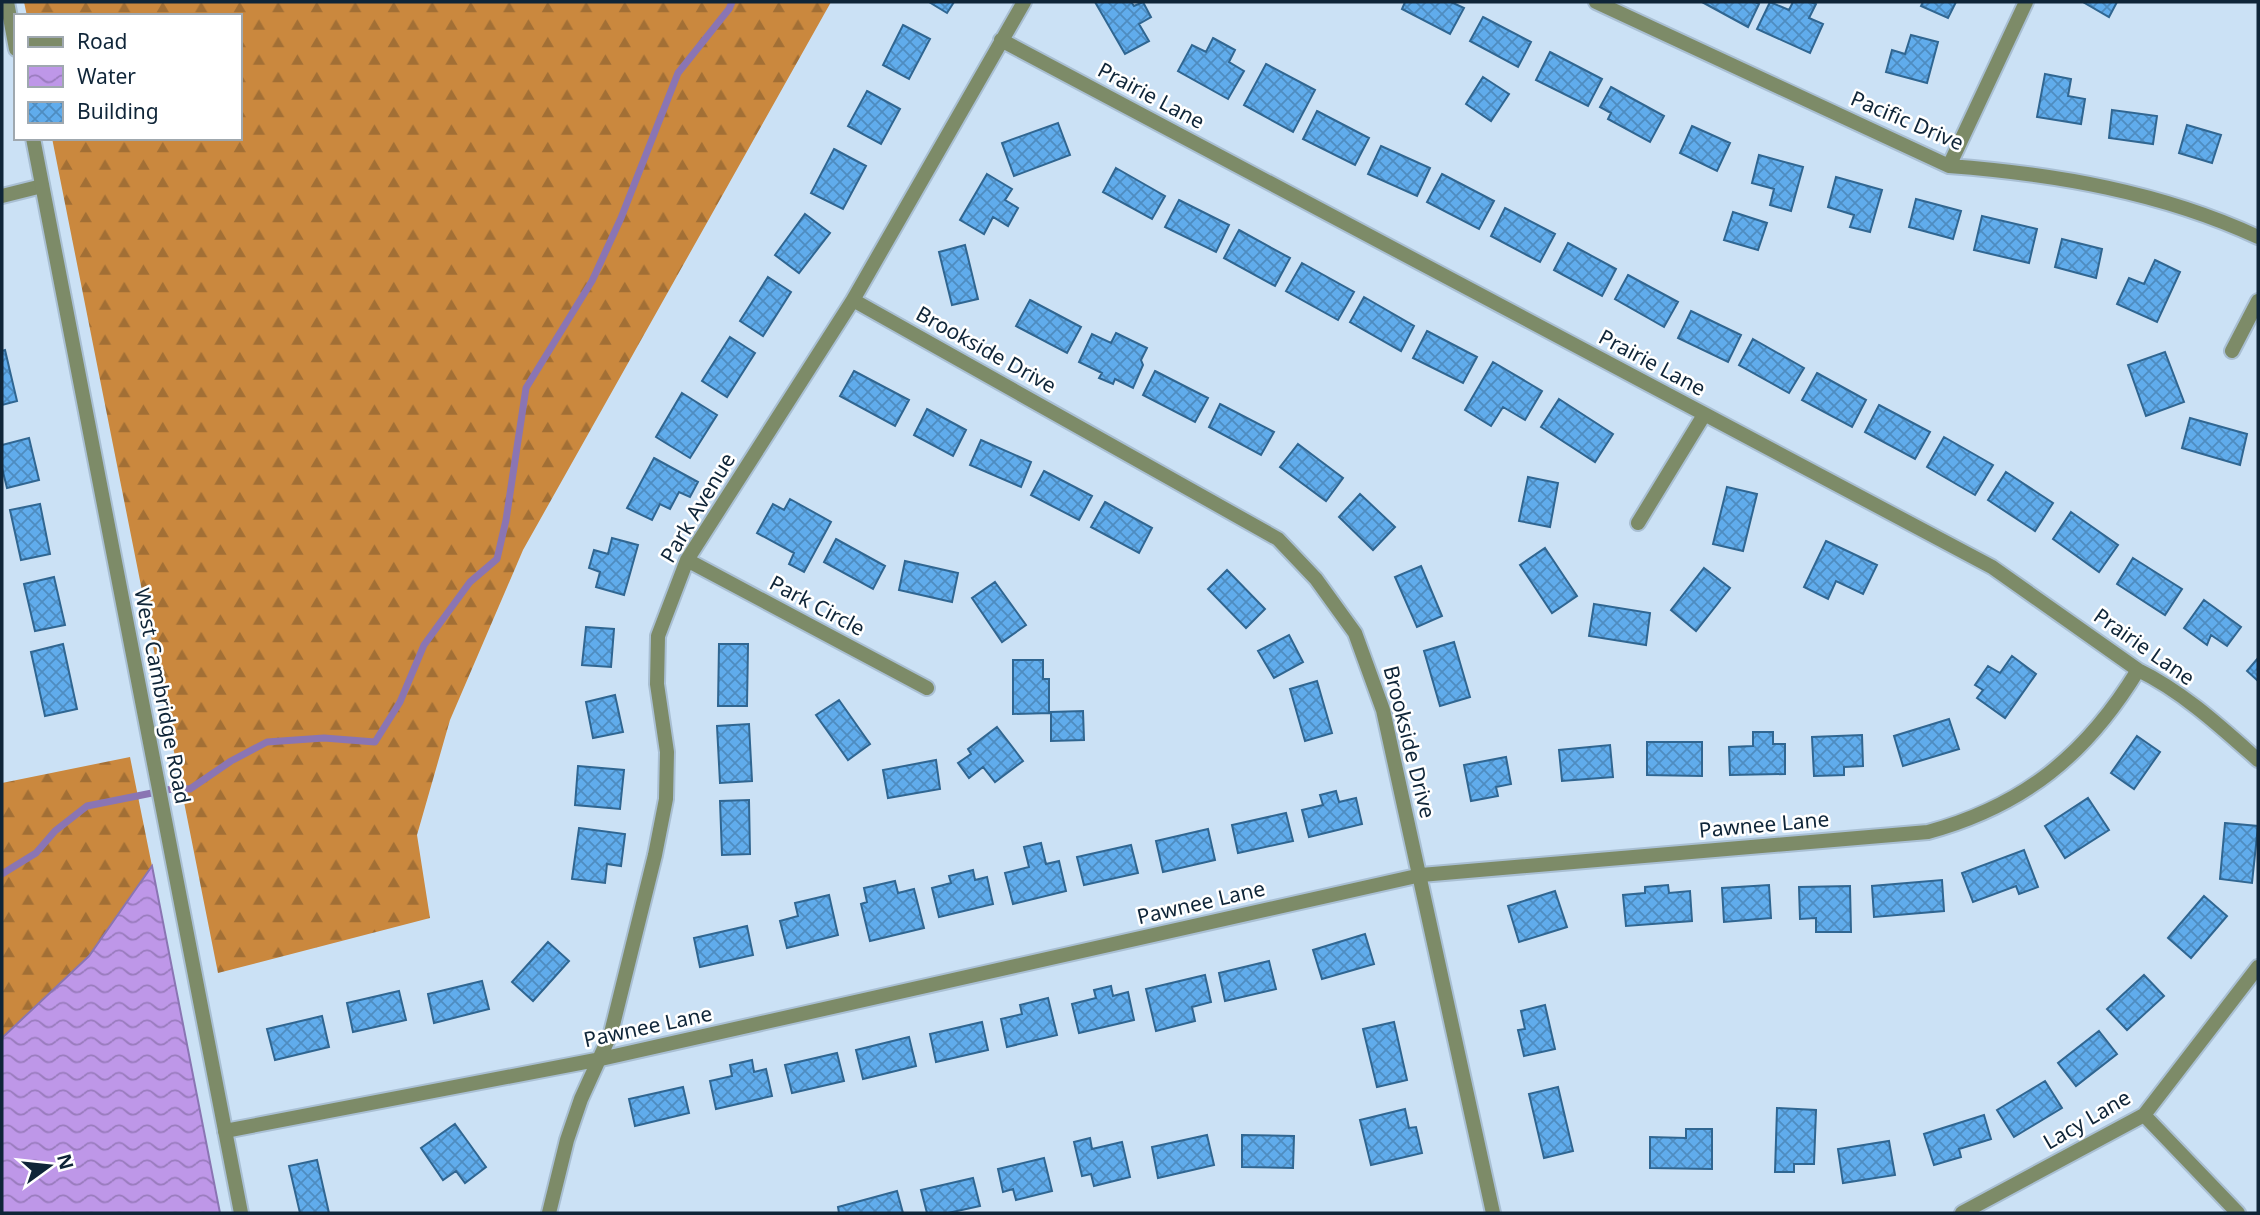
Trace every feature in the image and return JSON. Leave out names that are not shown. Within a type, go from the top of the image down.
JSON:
[{"type":"street","points":[[7,2],[14,39]]},
{"type":"street","name":"Park Avenue","points":[[549,1213],[567,1140],[581,1099],[611,1033],[655,855],[666,799],[667,752],[657,684],[658,636],[687,560],[853,300],[1024,2]]},
{"type":"street","name":"Pacific Drive","points":[[1596,2],[1949,166],[2066,178],[2195,212],[2258,237]]},
{"type":"street","points":[[1949,166],[2026,2]]},
{"type":"street","name":"Prairie Lane","points":[[1001,40],[1992,567],[2138,670],[2155,678],[2222,729],[2258,761]]},
{"type":"street","name":"West Cambridge Road","points":[[33,140],[241,1213]]},
{"type":"street","points":[[2,196],[42,186]]},
{"type":"street","name":"Brookside Drive","points":[[853,300],[1278,539],[1316,579],[1354,633],[1383,710],[1493,1213]]},
{"type":"street","points":[[2232,351],[2258,301]]},
{"type":"street","points":[[1638,523],[1704,415]]},
{"type":"street","name":"Park Circle","points":[[687,560],[927,688]]},
{"type":"street","name":"Pawnee Lane","points":[[225,1131],[601,1059],[1421,875],[1928,832],[1991,810],[2030,788],[2062,765],[2090,738],[2118,704],[2138,670]]},
{"type":"street","name":"Lacy Lane","points":[[1962,1213],[2144,1115],[2258,967]]},
{"type":"street","points":[[2144,1115],[2238,1213]]},
{"type":"green space","points":[[24,2],[831,2],[523,550],[450,720],[417,835],[430,918],[218,973],[52,140],[242,140],[242,14],[27,14]]},
{"type":"green space","points":[[130,757],[152,866],[89,956],[2,1038],[2,783]]},
{"type":"water","points":[[152,866],[220,1213],[2,1213],[2,1038],[89,956]]},
{"type":"building","points":[[929,2],[954,2],[947,13]]},
{"type":"building","points":[[1095,2],[1131,2],[1134,6],[1143,2],[1151,17],[1139,24],[1149,41],[1125,54]]},
{"type":"building","points":[[1405,2],[1451,2],[1464,8],[1450,34],[1402,9]]},
{"type":"building","points":[[1702,2],[1755,2],[1759,4],[1748,27]]},
{"type":"building","points":[[1770,2],[1789,10],[1793,2],[1816,4],[1809,18],[1823,24],[1810,53],[1757,29]]},
{"type":"building","points":[[1923,2],[1956,2],[1948,18],[1921,6]]},
{"type":"building","points":[[2083,2],[2117,2],[2109,17]]},
{"type":"building","points":[[1483,17],[1531,42],[1518,67],[1470,41]]},
{"type":"building","points":[[903,25],[930,39],[909,79],[883,65]]},
{"type":"building","points":[[1911,35],[1938,42],[1927,83],[1886,72],[1892,50],[1905,54]]},
{"type":"building","points":[[1213,38],[1235,50],[1229,62],[1244,71],[1228,99],[1178,71],[1192,45],[1206,52]]},
{"type":"building","points":[[1550,52],[1602,79],[1588,106],[1536,80]]},
{"type":"building","points":[[1266,64],[1315,90],[1293,132],[1244,105]]},
{"type":"building","points":[[2045,74],[2071,79],[2068,96],[2085,99],[2081,124],[2037,117]]},
{"type":"building","points":[[1483,77],[1509,94],[1491,121],[1466,104]]},
{"type":"building","points":[[1611,87],[1664,116],[1650,142],[1608,119],[1611,113],[1600,107]]},
{"type":"building","points":[[867,91],[900,109],[881,144],[848,126]]},
{"type":"building","points":[[2112,110],[2157,116],[2153,144],[2109,138]]},
{"type":"building","points":[[1317,111],[1369,138],[1355,165],[1303,139]]},
{"type":"building","points":[[1058,123],[1070,155],[1014,176],[1002,143]]},
{"type":"building","points":[[2187,125],[2221,135],[2212,163],[2179,153]]},
{"type":"building","points":[[1692,126],[1730,143],[1717,171],[1680,153]]},
{"type":"building","points":[[1381,146],[1430,168],[1417,196],[1368,174]]},
{"type":"building","points":[[834,149],[866,166],[843,209],[811,193]]},
{"type":"building","points":[[1759,155],[1803,167],[1791,211],[1770,205],[1774,189],[1752,183]]},
{"type":"building","points":[[1116,168],[1165,196],[1152,219],[1103,192]]},
{"type":"building","points":[[987,174],[1012,189],[1005,200],[1018,208],[1008,226],[993,217],[984,234],[960,220]]},
{"type":"building","points":[[1442,174],[1494,201],[1479,229],[1427,202]]},
{"type":"building","points":[[1836,177],[1882,190],[1870,232],[1850,227],[1854,215],[1828,207]]},
{"type":"building","points":[[1916,199],[1961,211],[1953,239],[1909,227]]},
{"type":"building","points":[[1179,200],[1229,225],[1216,252],[1165,227]]},
{"type":"building","points":[[1505,208],[1555,234],[1540,262],[1491,236]]},
{"type":"building","points":[[1733,212],[1767,223],[1758,250],[1724,240]]},
{"type":"building","points":[[805,214],[830,233],[799,273],[775,255]]},
{"type":"building","points":[[1982,216],[2037,229],[2029,263],[1974,250]]},
{"type":"building","points":[[1239,230],[1290,258],[1275,286],[1224,258]]},
{"type":"building","points":[[2062,239],[2102,249],[2096,278],[2055,267]]},
{"type":"building","points":[[1568,243],[1616,269],[1602,296],[1554,270]]},
{"type":"building","points":[[965,245],[978,299],[952,305],[939,252]]},
{"type":"building","points":[[2155,260],[2180,272],[2157,322],[2117,304],[2129,278],[2144,284]]},
{"type":"building","points":[[1302,263],[1354,292],[1338,320],[1286,291]]},
{"type":"building","points":[[1628,275],[1678,302],[1664,327],[1615,299]]},
{"type":"building","points":[[768,277],[791,292],[763,336],[740,321]]},
{"type":"building","points":[[1364,297],[1414,326],[1401,351],[1350,322]]},
{"type":"building","points":[[1030,300],[1081,327],[1067,353],[1016,326]]},
{"type":"building","points":[[1691,311],[1741,335],[1728,362],[1678,338]]},
{"type":"building","points":[[1427,331],[1477,357],[1463,383],[1413,358]]},
{"type":"building","points":[[1116,333],[1147,348],[1133,388],[1115,379],[1113,384],[1099,378],[1102,373],[1079,362],[1092,334],[1111,343]]},
{"type":"building","points":[[730,337],[755,353],[727,397],[702,381]]},
{"type":"building","points":[[1753,339],[1804,368],[1789,393],[1739,365]]},
{"type":"building","points":[[5,350],[17,401],[2,405],[2,351]]},
{"type":"building","points":[[2165,352],[2184,402],[2146,416],[2128,365]]},
{"type":"building","points":[[1493,362],[1542,391],[1525,420],[1503,407],[1491,426],[1465,410]]},
{"type":"building","points":[[854,371],[909,400],[895,426],[840,396]]},
{"type":"building","points":[[1155,371],[1208,398],[1195,422],[1143,395]]},
{"type":"building","points":[[1817,373],[1866,400],[1852,427],[1802,400]]},
{"type":"building","points":[[682,393],[717,415],[690,458],[656,437]]},
{"type":"building","points":[[1559,399],[1613,434],[1595,462],[1541,427]]},
{"type":"building","points":[[1220,404],[1274,432],[1261,455],[1209,427]]},
{"type":"building","points":[[1879,405],[1930,432],[1915,459],[1865,432]]},
{"type":"building","points":[[927,409],[966,430],[953,456],[914,435]]},
{"type":"building","points":[[2190,418],[2247,434],[2240,465],[2182,448]]},
{"type":"building","points":[[1944,437],[1993,465],[1975,495],[1927,467]]},
{"type":"building","points":[[29,438],[39,480],[7,488],[2,468],[2,445]]},
{"type":"building","points":[[981,440],[1031,462],[1021,487],[970,465]]},
{"type":"building","points":[[1298,444],[1343,478],[1326,501],[1280,467]]},
{"type":"building","points":[[654,458],[698,482],[690,497],[679,492],[670,509],[660,504],[652,520],[627,508]]},
{"type":"building","points":[[1044,471],[1092,496],[1079,520],[1031,495]]},
{"type":"building","points":[[2006,472],[2053,503],[2035,531],[1988,500]]},
{"type":"building","points":[[1528,477],[1558,483],[1550,527],[1519,521]]},
{"type":"building","points":[[1727,487],[1757,494],[1743,551],[1713,544]]},
{"type":"building","points":[[1360,494],[1395,527],[1373,550],[1339,517]]},
{"type":"building","points":[[790,499],[831,522],[804,572],[789,564],[794,553],[757,533],[773,504],[784,510]]},
{"type":"building","points":[[1105,502],[1152,528],[1139,553],[1091,527]]},
{"type":"building","points":[[40,504],[50,554],[21,560],[10,510]]},
{"type":"building","points":[[2071,512],[2118,545],[2099,572],[2053,539]]},
{"type":"building","points":[[612,538],[638,545],[624,595],[596,587],[600,572],[589,568],[594,550],[608,554]]},
{"type":"building","points":[[836,539],[885,566],[873,589],[824,562]]},
{"type":"building","points":[[1826,541],[1877,565],[1863,594],[1836,581],[1828,599],[1804,587]]},
{"type":"building","points":[[1545,548],[1577,596],[1552,613],[1520,565]]},
{"type":"building","points":[[2133,558],[2182,589],[2165,615],[2117,584]]},
{"type":"building","points":[[905,561],[958,573],[952,602],[899,590]]},
{"type":"building","points":[[1421,566],[1442,616],[1417,627],[1395,577]]},
{"type":"building","points":[[1704,568],[1730,588],[1696,631],[1671,610]]},
{"type":"building","points":[[1227,570],[1265,609],[1246,628],[1208,589]]},
{"type":"building","points":[[54,577],[65,625],[35,631],[24,584]]},
{"type":"building","points":[[995,582],[1026,625],[1002,642],[972,598]]},
{"type":"building","points":[[2204,600],[2241,627],[2227,646],[2211,635],[2207,645],[2184,628]]},
{"type":"building","points":[[1594,604],[1650,613],[1646,645],[1589,636]]},
{"type":"building","points":[[586,627],[614,629],[611,667],[582,665]]},
{"type":"building","points":[[1289,635],[1303,662],[1274,678],[1258,651]]},
{"type":"building","points":[[1454,642],[1470,697],[1440,706],[1424,651]]},
{"type":"building","points":[[63,644],[77,709],[45,716],[31,652]]},
{"type":"building","points":[[719,644],[748,644],[747,706],[718,706]]},
{"type":"building","points":[[2012,656],[2036,674],[2005,718],[1977,698],[1983,690],[1975,685],[1988,666],[2000,673]]},
{"type":"building","points":[[2258,658],[2258,681],[2247,671]]},
{"type":"building","points":[[1013,660],[1043,660],[1043,679],[1049,679],[1049,713],[1013,714]]},
{"type":"building","points":[[1317,681],[1332,733],[1305,741],[1290,689]]},
{"type":"building","points":[[615,695],[623,732],[593,738],[586,702]]},
{"type":"building","points":[[839,700],[870,744],[848,760],[816,715]]},
{"type":"building","points":[[1083,711],[1084,740],[1051,741],[1051,712]]},
{"type":"building","points":[[1949,719],[1959,749],[1903,766],[1894,736]]},
{"type":"building","points":[[749,724],[752,781],[720,783],[717,726]]},
{"type":"building","points":[[997,727],[1023,761],[995,782],[983,767],[969,778],[958,763],[971,754],[968,749]]},
{"type":"building","points":[[1753,732],[1773,732],[1773,744],[1785,744],[1785,774],[1730,775],[1729,747],[1753,746]]},
{"type":"building","points":[[1862,735],[1863,766],[1844,767],[1844,775],[1814,776],[1812,737]]},
{"type":"building","points":[[2137,736],[2160,752],[2134,789],[2111,773]]},
{"type":"building","points":[[1647,742],[1702,742],[1702,776],[1647,775]]},
{"type":"building","points":[[1610,745],[1613,777],[1562,781],[1559,750]]},
{"type":"building","points":[[1506,757],[1511,784],[1496,787],[1498,796],[1471,801],[1464,765]]},
{"type":"building","points":[[936,760],[940,789],[888,798],[883,770]]},
{"type":"building","points":[[578,766],[624,770],[620,809],[575,805]]},
{"type":"building","points":[[1336,791],[1339,802],[1356,798],[1362,824],[1309,837],[1302,810],[1323,805],[1320,795]]},
{"type":"building","points":[[2088,798],[2109,830],[2065,858],[2045,826]]},
{"type":"building","points":[[749,800],[750,854],[722,855],[720,801]]},
{"type":"building","points":[[1286,813],[1293,841],[1238,853],[1232,825]]},
{"type":"building","points":[[2225,823],[2258,826],[2252,883],[2220,879]]},
{"type":"building","points":[[579,828],[625,834],[621,866],[607,864],[605,883],[572,879]]},
{"type":"building","points":[[1208,829],[1215,860],[1163,872],[1156,841]]},
{"type":"building","points":[[1041,843],[1046,864],[1059,861],[1066,891],[1013,904],[1005,873],[1029,867],[1024,847]]},
{"type":"building","points":[[1131,845],[1138,873],[1084,885],[1077,857]]},
{"type":"building","points":[[2024,850],[2038,887],[2019,894],[2016,886],[1973,902],[1962,873]]},
{"type":"building","points":[[973,870],[975,880],[987,877],[993,904],[939,917],[932,888],[951,883],[949,876]]},
{"type":"building","points":[[1942,880],[1944,911],[1874,917],[1872,886]]},
{"type":"building","points":[[895,881],[898,893],[914,889],[924,928],[870,941],[861,904],[867,902],[864,888]]},
{"type":"building","points":[[1668,885],[1669,893],[1690,891],[1692,921],[1626,926],[1623,895],[1645,893],[1645,887]]},
{"type":"building","points":[[1769,885],[1771,918],[1724,922],[1722,888]]},
{"type":"building","points":[[1850,886],[1851,932],[1816,932],[1816,918],[1800,919],[1799,887]]},
{"type":"building","points":[[1555,891],[1567,927],[1519,942],[1508,906]]},
{"type":"building","points":[[829,895],[838,935],[787,948],[780,921],[798,916],[795,903]]},
{"type":"building","points":[[2204,896],[2227,916],[2191,958],[2168,938]]},
{"type":"building","points":[[747,926],[753,955],[700,967],[694,938]]},
{"type":"building","points":[[1365,934],[1374,964],[1322,979],[1313,950]]},
{"type":"building","points":[[548,942],[569,961],[533,1001],[512,982]]},
{"type":"building","points":[[1269,961],[1276,989],[1225,1001],[1219,973]]},
{"type":"building","points":[[1205,975],[1211,1002],[1192,1007],[1195,1021],[1156,1031],[1146,989]]},
{"type":"building","points":[[2144,975],[2164,996],[2127,1030],[2107,1009]]},
{"type":"building","points":[[482,981],[489,1009],[434,1023],[428,994]]},
{"type":"building","points":[[1111,986],[1113,996],[1128,992],[1134,1020],[1079,1033],[1072,1004],[1096,998],[1094,990]]},
{"type":"building","points":[[399,991],[406,1020],[353,1032],[347,1003]]},
{"type":"building","points":[[1048,998],[1057,1035],[1007,1047],[1001,1019],[1022,1014],[1020,1005]]},
{"type":"building","points":[[1545,1005],[1555,1049],[1524,1056],[1518,1030],[1525,1029],[1521,1011]]},
{"type":"building","points":[[322,1016],[329,1047],[275,1060],[267,1029]]},
{"type":"building","points":[[982,1022],[988,1050],[936,1062],[930,1034]]},
{"type":"building","points":[[1394,1022],[1407,1080],[1377,1087],[1363,1029]]},
{"type":"building","points":[[2099,1031],[2117,1054],[2076,1086],[2058,1063]]},
{"type":"building","points":[[909,1037],[916,1066],[863,1079],[856,1050]]},
{"type":"building","points":[[837,1053],[844,1081],[792,1093],[785,1065]]},
{"type":"building","points":[[752,1060],[754,1072],[766,1069],[772,1096],[716,1109],[710,1081],[732,1076],[730,1065]]},
{"type":"building","points":[[2045,1081],[2062,1108],[2014,1137],[1997,1110]]},
{"type":"building","points":[[683,1087],[689,1113],[635,1126],[629,1099]]},
{"type":"building","points":[[1558,1087],[1573,1151],[1544,1158],[1529,1094]]},
{"type":"building","points":[[1777,1108],[1816,1110],[1814,1164],[1794,1164],[1794,1172],[1775,1172]]},
{"type":"building","points":[[1405,1109],[1409,1128],[1416,1127],[1422,1153],[1371,1165],[1360,1120]]},
{"type":"building","points":[[1984,1115],[1991,1139],[1959,1149],[1961,1157],[1934,1165],[1924,1134]]},
{"type":"building","points":[[455,1124],[486,1167],[465,1183],[456,1171],[443,1180],[421,1148]]},
{"type":"building","points":[[1686,1129],[1712,1129],[1712,1169],[1650,1168],[1650,1137],[1686,1138]]},
{"type":"building","points":[[1207,1135],[1214,1165],[1158,1178],[1152,1147]]},
{"type":"building","points":[[1242,1135],[1294,1136],[1293,1168],[1242,1167]]},
{"type":"building","points":[[1090,1138],[1092,1149],[1122,1142],[1130,1177],[1094,1186],[1091,1174],[1082,1176],[1074,1142]]},
{"type":"building","points":[[1889,1141],[1895,1175],[1843,1183],[1838,1149]]},
{"type":"building","points":[[1044,1158],[1052,1191],[1016,1200],[1013,1189],[1003,1192],[998,1169]]},
{"type":"building","points":[[317,1160],[329,1213],[300,1213],[289,1166]]},
{"type":"building","points":[[973,1178],[980,1206],[948,1213],[927,1213],[921,1190]]},
{"type":"building","points":[[897,1191],[903,1213],[839,1213],[838,1207]]},
{"type":"waterway","points":[[2,874],[36,853],[55,831],[87,806],[177,788],[190,789],[231,761],[267,742],[324,738],[375,742],[400,702],[424,645],[470,582],[497,559],[506,520],[526,388],[592,281],[621,218],[678,73],[732,2]]}]
